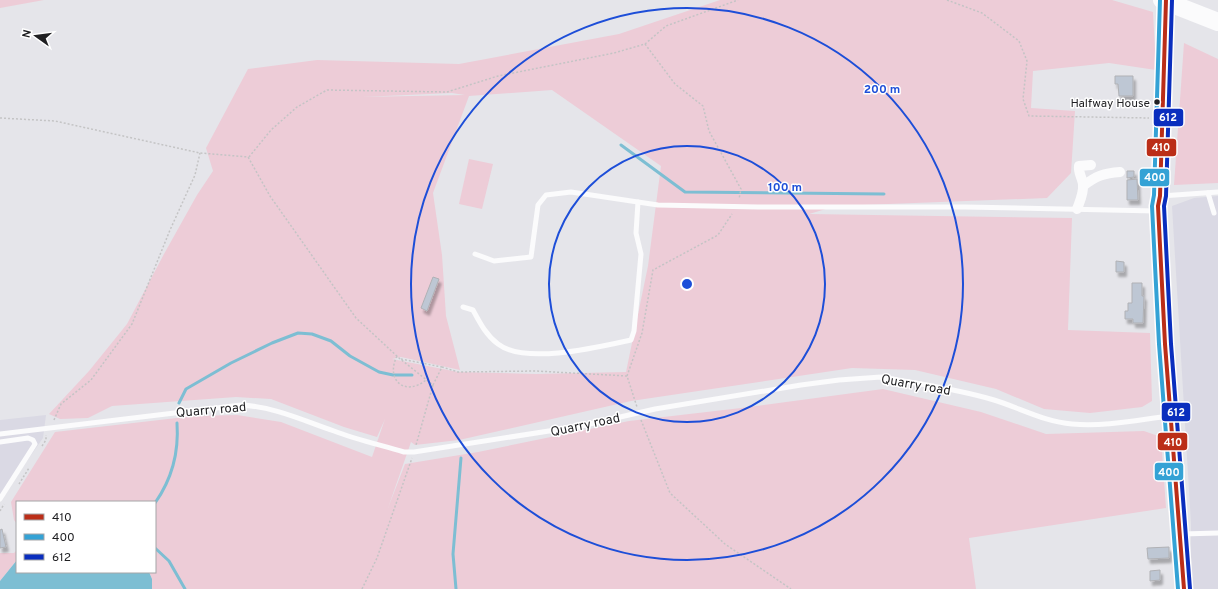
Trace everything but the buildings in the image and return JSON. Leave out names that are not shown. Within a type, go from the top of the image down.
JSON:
[{"type":"highway","points":[[1162,0],[1218,22]]},
{"type":"main road","points":[[1166,0],[1159,204],[1171,416],[1184,589]]},
{"type":"street","points":[[1077,209],[1083,195],[1083,186],[1078,173],[1079,166],[1091,165]]},
{"type":"street","points":[[1083,186],[1094,177],[1104,172],[1120,172]]},
{"type":"lane","points":[[475,254],[494,261],[531,257],[538,205],[546,196],[571,192],[658,205],[738,207],[965,207],[1077,209],[1159,204],[1218,192]]},
{"type":"lane","points":[[1208,193],[1214,214]]},
{"type":"lane","points":[[463,307],[473,310],[486,333],[499,345],[521,353],[552,353],[595,348],[631,340],[634,331],[641,254],[636,233],[638,202]]},
{"type":"lane","name":"Quarry road","points":[[0,434],[219,406],[252,406],[284,412],[334,432],[404,452],[414,452],[581,426],[639,413],[801,385],[846,379],[881,377],[994,400],[1048,419],[1071,424],[1104,424],[1171,416]]},
{"type":"lane","points":[[0,442],[28,438],[33,440],[35,444],[3,500]]},
{"type":"lane","points":[[1179,534],[1218,533]]},
{"type":"path","points":[[248,157],[270,130],[297,107],[327,90],[447,92],[498,76],[614,54],[645,44],[666,26],[738,0]]},
{"type":"path","points":[[946,0],[982,13],[1019,42],[1027,61],[1023,99],[1029,116],[1161,115]]},
{"type":"path","points":[[645,44],[675,84],[703,106],[709,131],[741,189],[738,207],[718,234],[654,270],[642,333],[627,376],[639,413],[670,493],[725,544],[791,589]]},
{"type":"path","points":[[0,118],[55,121],[200,152],[248,157]]},
{"type":"path","points":[[38,452],[46,440],[46,433],[58,413],[61,404],[91,380],[132,324],[170,230],[196,176],[200,152]]},
{"type":"path","points":[[248,157],[270,196],[356,318],[397,356],[433,385]]},
{"type":"path","points":[[397,356],[392,365],[393,375],[399,384],[408,388],[418,386],[426,380]]},
{"type":"path","points":[[400,358],[458,372],[536,371],[627,376]]},
{"type":"path","points":[[362,589],[378,558],[414,452],[433,385],[442,368]]},
{"type":"path","points":[[16,487],[25,477],[31,464]]},
{"type":"path","points":[[0,511],[3,500]]},
{"type":"shaded area","points":[[0,0],[44,0],[0,8]]},
{"type":"shaded area","points":[[720,0],[1112,0],[1153,12],[1156,70],[1109,63],[1033,71],[1031,108],[1075,111],[1071,173],[1047,198],[836,206],[809,214],[1072,218],[1068,330],[1150,333],[1152,401],[1142,407],[1090,413],[1044,409],[996,389],[915,370],[852,368],[631,401],[459,440],[415,445],[411,442],[388,508],[405,464],[478,452],[629,421],[883,389],[981,412],[1046,434],[1144,431],[1161,437],[1166,508],[969,538],[976,589],[152,589],[152,579],[149,573],[156,573],[156,501],[16,501],[16,523],[14,520],[11,502],[55,432],[194,416],[237,415],[281,422],[372,457],[385,419],[377,437],[344,427],[271,399],[236,397],[112,406],[88,418],[60,419],[49,414],[89,371],[127,324],[197,195],[213,171],[206,148],[248,69],[317,60],[459,64],[619,34]],"holes":[[[552,90],[661,166],[648,266],[626,372],[536,374],[458,372],[392,359],[401,357],[460,370],[446,316],[442,255],[433,193],[469,96]],[[452,93],[465,95],[362,97]]]},
{"type":"shaded area","points":[[1184,43],[1218,59],[1218,183],[1174,185]]},
{"type":"shaded area","points":[[469,159],[493,164],[482,209],[459,204]]},
{"type":"shaded area","points":[[1218,196],[1218,589],[1191,589],[1191,524],[1172,206],[1194,198]]},
{"type":"shaded area","points":[[46,415],[43,438],[0,499],[0,420]]},
{"type":"shaded area","points":[[16,551],[16,561],[0,581],[0,553],[14,553]]},
{"type":"water","points":[[16,561],[16,573],[149,573],[152,579],[152,589],[0,589],[0,581]]},
{"type":"waterway","points":[[621,145],[685,192],[884,194]]},
{"type":"waterway","points":[[179,403],[186,389],[231,363],[272,343],[298,333],[312,334],[331,341],[350,356],[379,372],[393,375],[412,375]]},
{"type":"waterway","points":[[156,502],[166,484],[173,465],[177,444],[177,423]]},
{"type":"waterway","points":[[456,589],[453,554],[461,458]]},
{"type":"waterway","points":[[156,549],[169,561],[185,589]]},
{"type":"transit line","name":"400","points":[[1160,0],[1154,195],[1152,206],[1159,344],[1178,589]]},
{"type":"transit line","name":"410","points":[[1166,0],[1160,196],[1158,206],[1165,344],[1184,589]]},
{"type":"transit line","name":"612","points":[[1172,0],[1166,196],[1164,206],[1171,344],[1190,589]]},
{"type":"place","name":"Halfway House","points":[[1157,102]]}]
